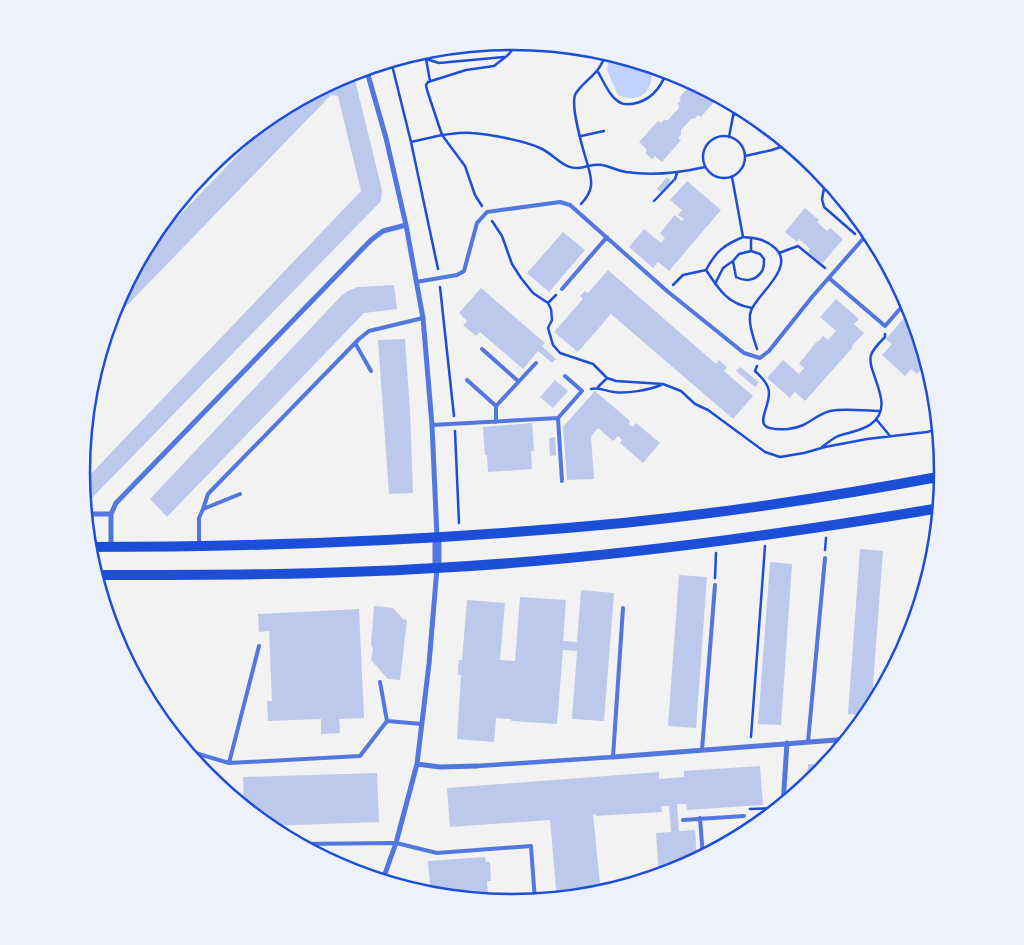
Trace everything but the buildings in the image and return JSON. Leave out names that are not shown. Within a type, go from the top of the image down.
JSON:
[{"type":"main road","points":[[97,547],[280,545],[437,537],[623,523],[737,510],[934,477]]},
{"type":"main road","points":[[102,575],[337,573],[437,568],[577,557],[717,542],[828,527],[933,509]]},
{"type":"street","points":[[368,75],[386,138],[406,225],[423,318],[432,425],[437,537],[437,568],[417,764],[396,843],[384,875]]},
{"type":"street","points":[[111,547],[111,514],[116,503],[371,240],[383,231],[406,225]]},
{"type":"street","points":[[92,514],[111,514]]},
{"type":"street","points":[[417,764],[440,767],[477,766],[840,739]]},
{"type":"street","points":[[783,797],[787,743]]},
{"type":"lane","points":[[416,282],[457,275],[464,271],[477,223],[487,212],[560,202],[570,205],[667,290],[744,353],[760,358],[769,351],[862,240]]},
{"type":"lane","points":[[562,288],[607,237]]},
{"type":"lane","points":[[829,278],[885,326],[901,308]]},
{"type":"lane","points":[[199,546],[199,518],[208,494],[355,343],[369,331],[423,318]]},
{"type":"lane","points":[[355,343],[371,371]]},
{"type":"lane","points":[[482,349],[518,381]]},
{"type":"lane","points":[[496,422],[496,406],[536,363]]},
{"type":"lane","points":[[432,425],[558,418],[582,391],[565,376]]},
{"type":"lane","points":[[467,380],[496,406]]},
{"type":"lane","points":[[558,418],[562,481]]},
{"type":"lane","points":[[203,509],[240,494]]},
{"type":"lane","points":[[808,742],[825,558]]},
{"type":"lane","points":[[702,750],[715,585]]},
{"type":"lane","points":[[613,757],[623,608]]},
{"type":"lane","points":[[229,763],[259,646]]},
{"type":"lane","points":[[380,682],[388,721]]},
{"type":"lane","points":[[388,721],[422,724]]},
{"type":"lane","points":[[196,753],[229,763],[360,756],[388,721]]},
{"type":"lane","points":[[683,820],[744,816]]},
{"type":"lane","points":[[700,818],[702,849]]},
{"type":"lane","points":[[312,844],[396,843],[437,853],[531,846],[535,894]]},
{"type":"path","points":[[512,50],[494,66],[466,70],[430,81],[426,85],[442,135],[465,166],[475,195],[502,236],[512,264],[534,293],[548,303],[551,309],[552,320],[548,328],[553,345],[560,353],[593,364],[607,378],[632,383],[663,384],[681,391],[695,404],[708,410],[765,452],[780,457],[867,439],[932,431]]},
{"type":"path","points":[[430,81],[426,59],[438,63],[501,58],[508,55]]},
{"type":"path","points":[[576,211],[590,194],[590,175],[575,116],[574,99],[577,92],[598,72],[603,60]]},
{"type":"path","points":[[393,67],[426,208],[439,278],[454,424],[459,535]]},
{"type":"path","points":[[598,72],[613,97],[622,104],[639,103],[653,95],[662,84],[664,78]]},
{"type":"path","points":[[729,137],[733,116]]},
{"type":"path","points":[[581,136],[604,131]]},
{"type":"path","points":[[411,142],[442,135],[472,132],[539,147],[560,164],[574,168],[604,164],[626,172],[646,174],[676,173],[705,167]]},
{"type":"path","points":[[722,136],[729,137],[740,144],[745,156],[743,166],[732,176],[720,178],[708,172],[705,167],[703,153],[705,147],[716,138],[722,136]]},
{"type":"path","points":[[745,156],[781,147]]},
{"type":"path","points":[[654,201],[675,178],[676,173]]},
{"type":"path","points":[[732,176],[743,237]]},
{"type":"path","points":[[824,188],[822,199],[824,207],[862,240]]},
{"type":"path","points":[[667,290],[683,275],[706,270],[717,252],[726,244],[743,237],[758,238],[769,243],[781,256],[780,267],[775,279],[750,310],[751,329],[760,358],[755,371],[766,382],[769,393],[762,419],[766,426],[774,430],[803,426],[830,411],[880,411]]},
{"type":"path","points":[[750,251],[751,238]]},
{"type":"path","points":[[779,253],[798,246],[826,269],[829,278]]},
{"type":"path","points":[[715,284],[723,268],[739,254],[750,251],[760,254],[764,259],[762,271],[753,279],[742,281],[736,277],[733,261]]},
{"type":"path","points":[[706,270],[715,284],[734,303],[752,308]]},
{"type":"path","points":[[818,449],[836,437],[872,424],[876,419],[882,403],[880,389],[870,360],[871,354],[885,337],[885,326]]},
{"type":"path","points":[[582,391],[598,387],[607,378]]},
{"type":"path","points":[[598,387],[614,392],[650,389],[663,384]]},
{"type":"path","points":[[876,419],[890,436]]},
{"type":"path","points":[[825,558],[828,527]]},
{"type":"path","points":[[750,746],[766,535]]},
{"type":"path","points":[[715,585],[717,542]]},
{"type":"path","points":[[744,816],[748,810],[770,807]]},
{"type":"water","points":[[609,61],[621,64],[652,74],[651,82],[645,93],[633,98],[626,98],[618,95],[607,70]]}]
